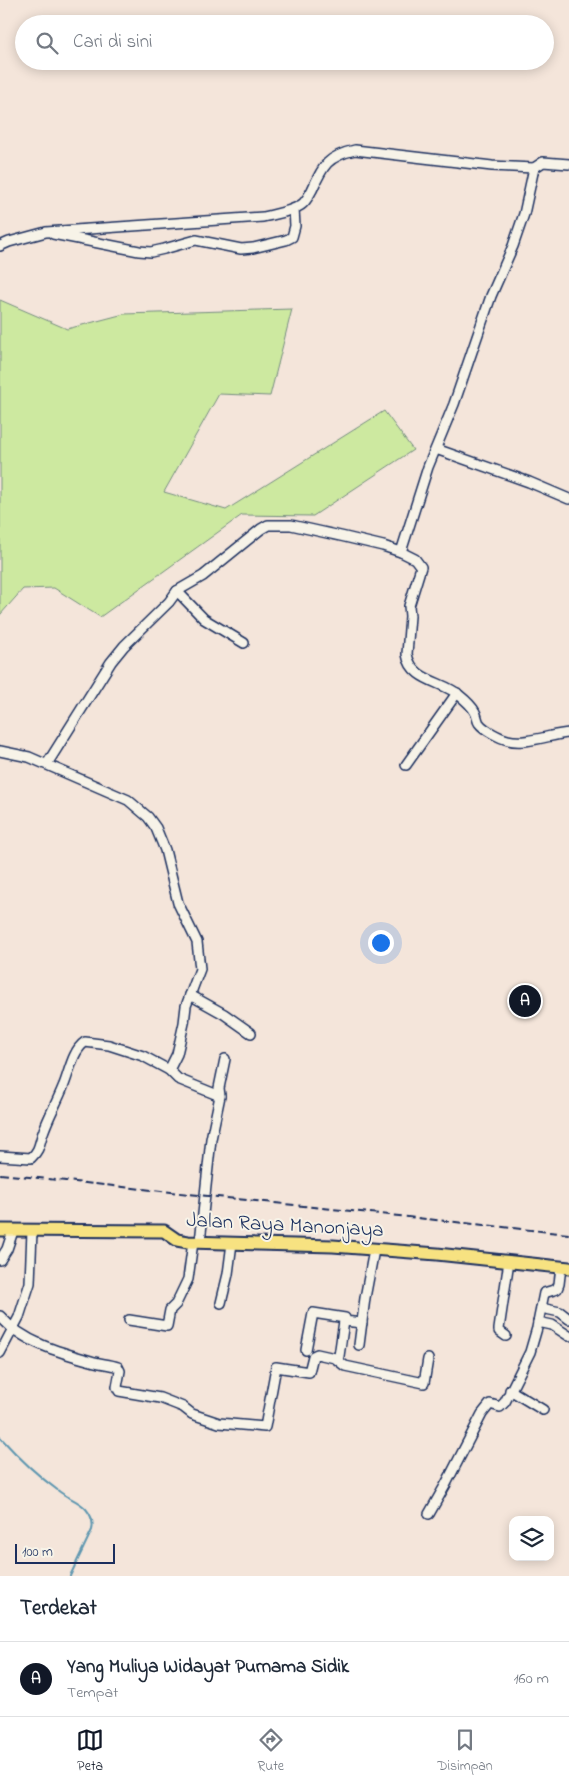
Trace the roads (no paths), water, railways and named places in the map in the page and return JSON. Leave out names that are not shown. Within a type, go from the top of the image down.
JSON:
[{"type":"main road","name":"Jalan Raya Manonjaya","points":[[0,1230],[164,1231],[180,1242],[333,1246],[565,1267]]},
{"type":"street","points":[[0,246],[46,232],[263,217],[294,209],[306,200],[322,167],[335,157],[356,150],[492,166],[534,168]]},
{"type":"street","points":[[401,552],[428,467],[454,404],[491,296],[524,214],[534,168],[547,161],[569,164]]},
{"type":"street","points":[[46,232],[151,252],[196,240],[241,249],[253,248],[290,238],[296,226],[294,209]]},
{"type":"street","points":[[436,449],[529,482],[569,500]]},
{"type":"street","points":[[46,764],[118,653],[169,602],[177,591],[203,576],[268,525],[291,524],[383,546],[415,559],[421,567],[409,606],[408,660],[419,674],[457,693],[475,711],[480,724],[508,740],[536,739],[569,733]]},
{"type":"street","points":[[177,591],[204,619],[244,644]]},
{"type":"street","points":[[406,765],[457,693]]},
{"type":"street","points":[[0,751],[29,757],[128,800],[148,817],[156,828],[165,850],[178,903],[197,942],[200,969],[186,1006],[182,1037],[177,1054],[169,1070]]},
{"type":"street","points":[[190,995],[224,1014],[251,1033]]},
{"type":"street","points":[[0,1156],[31,1158],[38,1152],[41,1136],[68,1076],[74,1057],[81,1044],[85,1042],[109,1045],[143,1056],[169,1070],[178,1079],[220,1096]]},
{"type":"street","points":[[129,1320],[166,1326],[170,1310],[176,1304],[188,1279],[196,1242],[225,1059]]},
{"type":"street","points":[[0,1260],[12,1231]]},
{"type":"street","points":[[0,1352],[20,1315],[30,1283],[32,1231]]},
{"type":"street","points":[[221,1303],[228,1279],[232,1243]]},
{"type":"street","points":[[360,1344],[374,1250]]},
{"type":"street","points":[[506,1336],[499,1331],[499,1328],[509,1261]]},
{"type":"street","points":[[429,1514],[482,1414],[490,1404],[501,1407],[530,1352],[544,1292],[557,1289],[565,1267]]},
{"type":"street","points":[[541,1308],[560,1312],[569,1319]]},
{"type":"street","points":[[306,1350],[312,1313],[345,1318],[339,1356]]},
{"type":"street","points":[[0,1316],[13,1329],[46,1346],[73,1356],[118,1367],[120,1370],[117,1386],[119,1391],[160,1398],[183,1407],[192,1414],[219,1423],[264,1426],[276,1367],[309,1372],[313,1356],[317,1354],[335,1358],[345,1366],[424,1383],[428,1360]]},
{"type":"street","points":[[344,1321],[362,1323]]},
{"type":"street","points":[[538,1322],[552,1324],[569,1336]]},
{"type":"street","points":[[510,1390],[543,1410]]},
{"type":"waterway","points":[[0,1437],[36,1473],[60,1492],[83,1506],[91,1516],[92,1530],[70,1576]]},
{"type":"railway","points":[[0,1174],[569,1234]]},
{"type":"place","name":"Yang Muliya Widayat Purnama Sidik","points":[[525,1001]]}]
